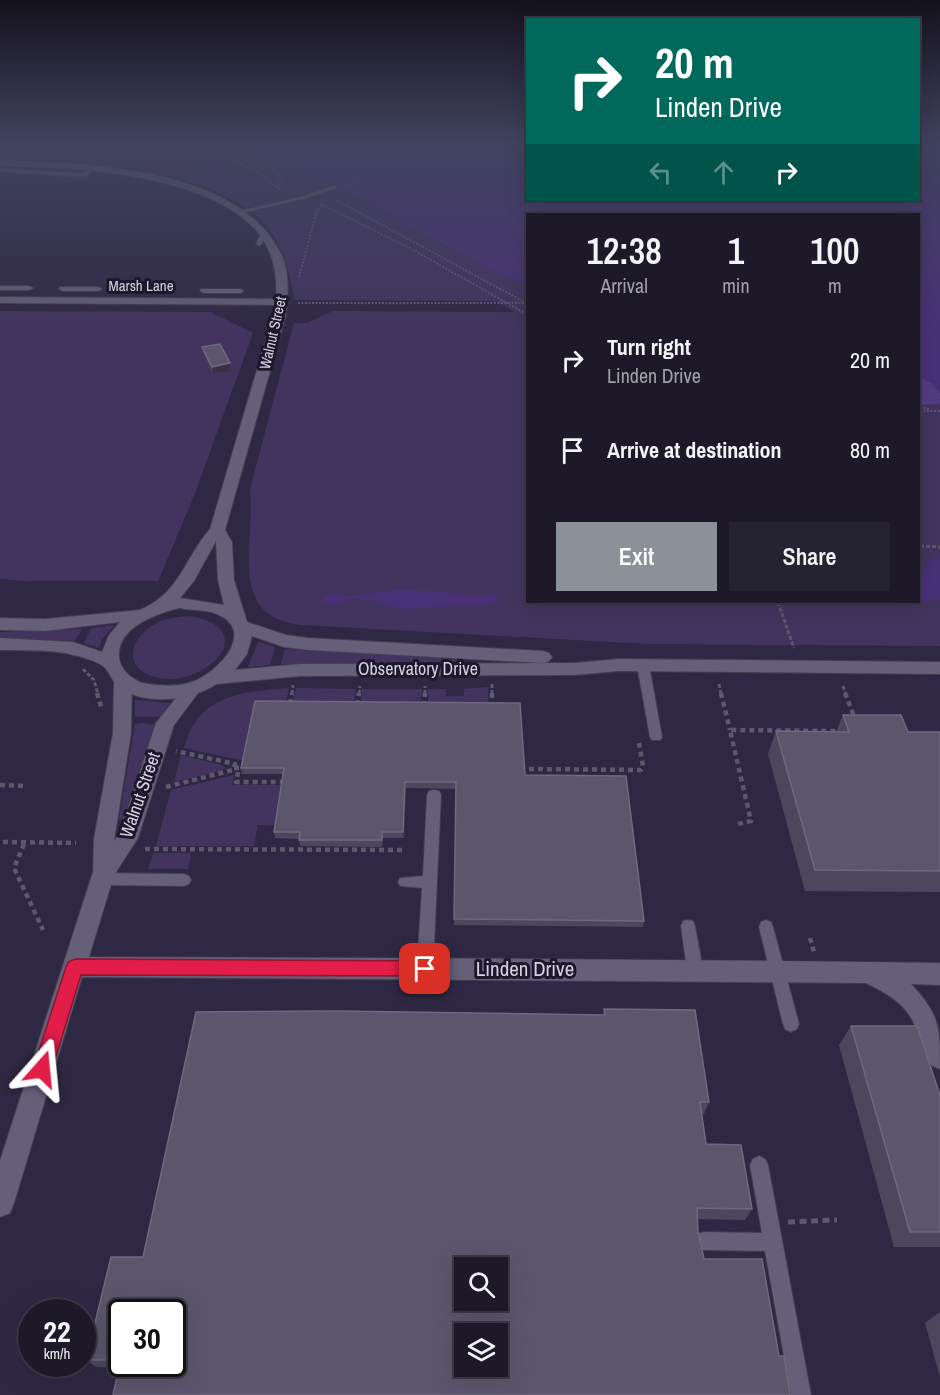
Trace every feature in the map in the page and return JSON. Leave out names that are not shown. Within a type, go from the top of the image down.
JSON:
[{"type":"street","name":"Walnut Street","points":[[150,611],[171,600],[180,591],[192,573],[205,543],[217,531],[276,333],[283,282],[275,250],[263,234],[225,207]]},
{"type":"street","name":"Marsh Lane","points":[[0,300],[281,302]]},
{"type":"street","points":[[150,611],[124,628],[112,645],[110,662],[114,673],[123,681],[142,690],[159,692],[194,688],[217,678],[231,667],[241,654],[245,640],[226,580],[224,542],[217,531]]},
{"type":"street","points":[[0,624],[45,625],[150,611],[179,603],[201,603],[220,608],[239,622]]},
{"type":"street","name":"Observatory Drive","points":[[239,622],[284,641],[308,644],[574,659],[619,665]]},
{"type":"street","points":[[0,644],[73,648],[110,662]]},
{"type":"street","name":"Observatory Drive","points":[[217,678],[300,670],[574,669],[619,665],[940,668]]},
{"type":"street","name":"Walnut Street","points":[[0,1203],[103,875],[104,839],[122,733],[123,681]]},
{"type":"street","name":"Walnut Street","points":[[103,875],[128,838],[165,723],[194,688]]},
{"type":"street","name":"Linden Drive","points":[[75,967],[695,970],[875,976],[940,974]]},
{"type":"street","points":[[875,976],[912,999],[922,1010],[940,1057]]},
{"type":"lane","points":[[238,214],[266,207]]},
{"type":"lane","points":[[259,244],[263,234]]},
{"type":"lane","points":[[0,288],[29,288]]},
{"type":"lane","points":[[63,289],[98,289]]},
{"type":"lane","points":[[131,289],[169,289]]},
{"type":"lane","points":[[204,291],[240,291]]},
{"type":"lane","points":[[643,665],[656,737]]},
{"type":"lane","points":[[425,969],[434,795]]},
{"type":"lane","points":[[103,875],[184,880]]},
{"type":"lane","points":[[405,882],[429,882]]},
{"type":"lane","points":[[688,926],[695,970]]},
{"type":"lane","points":[[766,927],[791,1024]]},
{"type":"lane","points":[[759,1165],[801,1395]]},
{"type":"lane","points":[[704,1241],[773,1242]]},
{"type":"path","points":[[298,283],[317,210],[320,207]]},
{"type":"path","points":[[326,207],[417,252],[526,314]]},
{"type":"path","points":[[349,207],[526,302]]},
{"type":"path","points":[[300,297],[303,303]]},
{"type":"path","points":[[281,302],[526,303]]},
{"type":"path","points":[[920,409],[940,411]]},
{"type":"path","points":[[935,411],[940,419]]},
{"type":"path","points":[[920,546],[940,547]]},
{"type":"path","points":[[778,603],[794,648]]},
{"type":"path","points":[[82,668],[94,680],[102,718]]},
{"type":"path","points":[[492,683],[492,709]]},
{"type":"path","points":[[289,707],[294,684]]},
{"type":"path","points":[[719,684],[751,821],[738,824]]},
{"type":"path","points":[[357,708],[360,685]]},
{"type":"path","points":[[424,708],[425,686]]},
{"type":"path","points":[[843,686],[859,727]]},
{"type":"path","points":[[730,730],[852,731]]},
{"type":"path","points":[[529,769],[641,770],[643,766],[639,741]]},
{"type":"path","points":[[175,751],[235,764],[234,768]]},
{"type":"path","points":[[164,787],[234,768],[239,768],[236,782],[284,782]]},
{"type":"path","points":[[0,786],[26,786]]},
{"type":"path","points":[[3,842],[76,843]]},
{"type":"path","points":[[24,844],[14,868],[43,930]]},
{"type":"path","points":[[145,849],[404,850]]},
{"type":"path","points":[[769,1222],[837,1220]]},
{"type":"shaded area","points":[[0,207],[364,207],[526,285],[526,603],[920,603],[920,377],[940,393],[940,1395],[0,1395]]},
{"type":"shaded area","points":[[244,207],[373,207],[503,276],[526,285],[526,603],[920,603],[920,377],[940,393],[940,646],[648,644],[303,625],[279,620],[263,608],[254,593],[249,553],[250,489],[294,323],[307,323],[333,311],[515,312],[496,301],[295,300],[284,259],[277,243],[273,235],[252,212]]},
{"type":"shaded area","points":[[373,207],[940,207],[940,393],[931,382],[920,377],[920,213],[526,213],[526,285],[503,276]]},
{"type":"shaded area","points":[[0,311],[211,312],[253,333],[194,496],[158,581],[0,579]]},
{"type":"shaded area","points":[[920,377],[931,382],[940,393],[940,404],[920,405]]},
{"type":"shaded area","points":[[940,558],[940,600],[920,601],[920,579],[931,559]]},
{"type":"shaded area","points":[[397,590],[437,591],[468,596],[496,594],[498,602],[401,609],[376,601],[355,598],[336,604],[324,602],[324,598],[330,595],[349,596]]},
{"type":"shaded area","points":[[190,616],[213,623],[224,634],[224,646],[217,659],[186,677],[167,679],[149,675],[140,670],[133,656],[136,642],[141,635],[159,622]]},
{"type":"shaded area","points":[[115,625],[102,639],[99,648],[84,643],[91,628]]},
{"type":"shaded area","points":[[82,629],[75,641],[0,638],[0,632]]},
{"type":"shaded area","points":[[258,642],[275,647],[270,665],[248,667]]},
{"type":"shaded area","points":[[285,649],[457,659],[457,662],[281,664]]},
{"type":"shaded area","points":[[488,687],[489,709],[428,709],[428,689],[446,689],[446,696],[464,696],[464,689]]},
{"type":"shaded area","points":[[289,688],[285,707],[245,761],[184,748],[200,716],[211,706],[224,699],[254,691]]},
{"type":"shaded area","points":[[296,688],[356,689],[353,708],[292,707]]},
{"type":"shaded area","points":[[362,689],[422,689],[420,708],[360,708]]},
{"type":"shaded area","points":[[135,700],[170,703],[160,717],[135,717]]},
{"type":"shaded area","points":[[135,724],[155,725],[123,820],[119,819]]},
{"type":"shaded area","points":[[181,755],[222,765],[225,768],[221,771],[174,782]]},
{"type":"shaded area","points":[[234,775],[232,785],[283,785],[277,825],[258,825],[254,846],[156,846],[171,790]]},
{"type":"shaded area","points":[[153,853],[191,853],[188,869],[148,869]]},
{"type":"building","points":[[220,344],[230,363],[212,367],[202,347]]},
{"type":"building","points":[[255,701],[520,703],[525,775],[626,776],[644,921],[454,919],[456,782],[405,782],[403,832],[382,832],[382,840],[299,840],[300,832],[274,832],[284,768],[241,768]]},
{"type":"building","points":[[843,715],[901,715],[908,732],[940,732],[940,871],[815,870],[776,731],[849,732]]},
{"type":"building","points":[[604,1009],[695,1010],[709,1102],[700,1102],[706,1144],[741,1145],[752,1209],[697,1208],[698,1232],[704,1259],[762,1259],[779,1356],[784,1356],[790,1395],[113,1395],[117,1377],[186,1377],[186,1299],[108,1299],[108,1360],[96,1360],[96,1319],[111,1257],[143,1257],[196,1012],[336,1011],[605,1015]]},
{"type":"building","points":[[851,1026],[917,1026],[940,1095],[940,1232],[910,1232]]},
{"type":"route","points":[[42,1069],[75,967],[425,969]]}]
